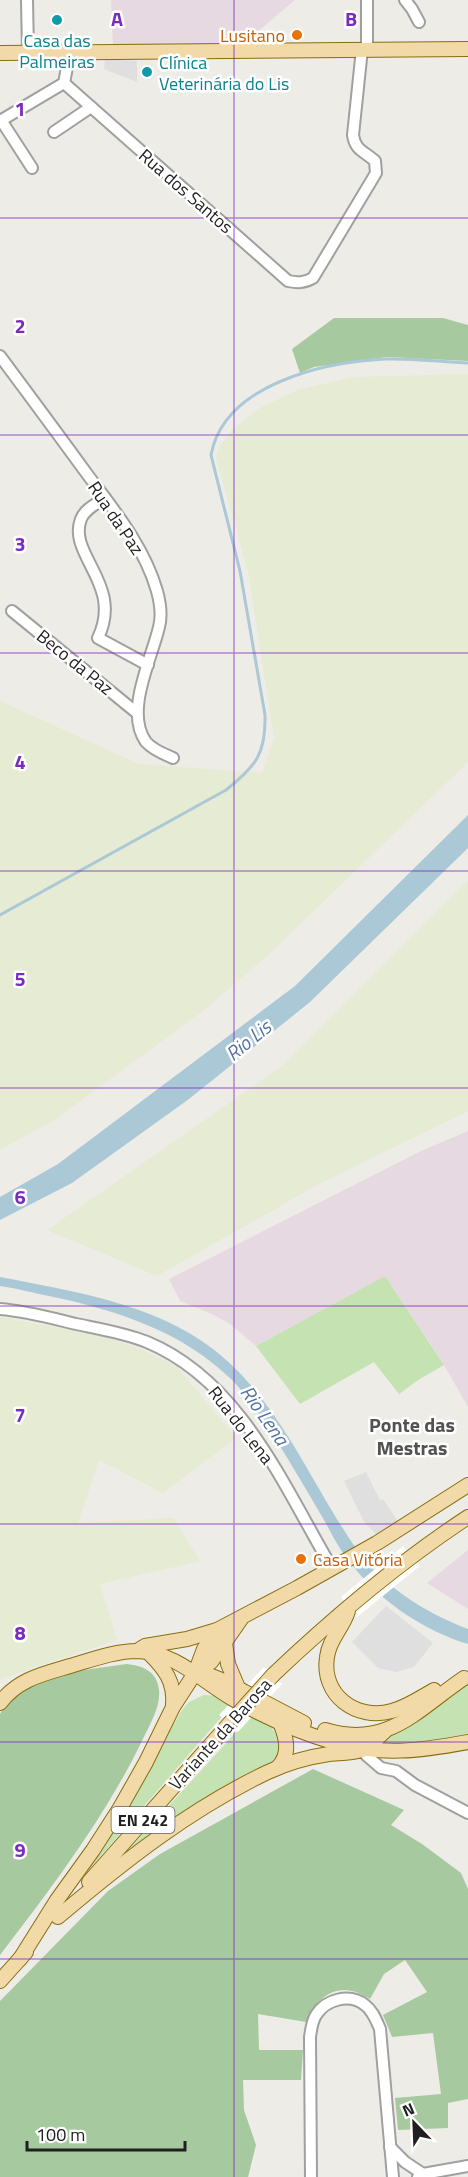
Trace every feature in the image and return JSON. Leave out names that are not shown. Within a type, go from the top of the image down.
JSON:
[{"type":"main road","points":[[0,53],[468,49]]},
{"type":"main road","points":[[143,1652],[145,1646],[187,1639],[217,1630],[370,1546],[468,1485]]},
{"type":"main road","name":"Variante da Barosa","points":[[0,1981],[273,1675],[348,1606],[411,1556],[468,1517]]},
{"type":"main road","points":[[348,1606],[348,1614],[330,1643],[326,1662],[330,1686],[346,1704],[366,1712],[393,1711],[412,1703],[442,1685],[466,1677]]},
{"type":"main road","points":[[195,1673],[211,1662],[242,1617]]},
{"type":"main road","points":[[20,1959],[57,1900],[116,1815],[173,1707],[195,1673],[204,1649],[217,1630]]},
{"type":"main road","points":[[225,1643],[228,1664],[239,1690]]},
{"type":"main road","points":[[143,1652],[166,1671],[174,1691],[173,1707]]},
{"type":"main road","points":[[0,1703],[12,1689],[30,1678],[93,1659],[143,1652],[172,1660],[232,1699],[280,1723],[332,1742],[396,1752],[468,1742]]},
{"type":"main road","points":[[195,1673],[209,1675],[291,1717],[333,1733],[366,1736],[385,1731]]},
{"type":"main road","points":[[58,1917],[107,1875],[180,1823],[233,1790],[277,1768],[317,1756],[366,1749],[385,1731],[413,1715],[466,1677]]},
{"type":"main road","points":[[270,1706],[280,1723],[286,1744],[286,1754],[283,1762],[277,1768]]},
{"type":"street","points":[[27,0],[28,52]]},
{"type":"street","points":[[364,49],[367,0]]},
{"type":"street","points":[[405,0],[419,22]]},
{"type":"street","name":"Rua dos Santos","points":[[64,83],[288,281],[305,282],[313,278],[376,172],[375,161],[359,151],[352,135],[364,49]]},
{"type":"street","points":[[32,168],[1,120],[64,83],[70,52]]},
{"type":"street","points":[[54,132],[91,107]]},
{"type":"street","name":"Rua da Paz","points":[[0,356],[128,530],[141,552],[157,592],[160,625],[137,713]]},
{"type":"street","points":[[105,498],[89,508],[81,518],[79,528],[83,548],[102,587],[105,601],[103,627],[98,638],[148,665]]},
{"type":"street","name":"Beco da Paz","points":[[12,611],[137,713]]},
{"type":"street","points":[[137,713],[146,741],[155,750],[173,758]]},
{"type":"street","name":"Rua do Lena","points":[[0,1309],[30,1313],[106,1330],[147,1342],[169,1353],[203,1378],[223,1397],[258,1441],[335,1566]]},
{"type":"street","points":[[366,1749],[366,1755],[381,1768],[396,1771],[415,1785],[468,1813]]},
{"type":"street","points":[[396,1752],[396,1771]]},
{"type":"street","points":[[311,2177],[310,2037],[314,2017],[328,2003],[345,1999],[357,2000],[372,2011],[380,2029],[393,2177]]},
{"type":"street","points":[[390,2147],[421,2175],[468,2166]]},
{"type":"shaded area","points":[[111,0],[295,0],[257,32],[250,34],[244,43],[113,45]]},
{"type":"shaded area","points":[[105,59],[137,61],[137,82],[104,69]]},
{"type":"shaded area","points":[[468,1131],[468,1407],[440,1358],[385,1276],[256,1346],[230,1324],[180,1301],[169,1279],[421,1151]]},
{"type":"shaded area","points":[[366,1472],[380,1500],[383,1499],[399,1523],[381,1534],[376,1534],[364,1522],[344,1481]]},
{"type":"shaded area","points":[[468,1550],[468,1609],[427,1583]]},
{"type":"shaded area","points":[[386,1606],[433,1643],[414,1667],[396,1672],[378,1668],[352,1642]]},
{"type":"green space","points":[[334,318],[443,318],[468,325],[468,361],[387,357],[314,367],[300,373],[292,349]]},
{"type":"green space","points":[[468,374],[468,762],[266,957],[203,1011],[56,1119],[0,1150],[0,701],[139,764],[262,773],[274,738],[248,572],[216,458],[219,447],[231,431],[260,408],[297,390],[354,377]]},
{"type":"green space","points":[[468,880],[468,1111],[319,1184],[157,1276],[47,1230],[282,1066]]},
{"type":"green space","points":[[385,1276],[444,1365],[399,1394],[374,1362],[300,1404],[256,1346]]},
{"type":"green space","points":[[0,1317],[101,1336],[143,1350],[177,1367],[236,1438],[163,1493],[99,1460],[78,1523],[173,1518],[200,1561],[100,1584],[117,1640],[0,1679]]},
{"type":"green space","points":[[127,1664],[144,1668],[155,1678],[159,1696],[154,1716],[127,1770],[94,1825],[58,1878],[0,1955],[0,1714],[11,1699],[33,1684],[65,1674]]},
{"type":"green space","points":[[468,1683],[468,1736],[408,1744],[377,1745],[435,1702]]},
{"type":"green space","points":[[204,1695],[219,1696],[269,1724],[279,1739],[278,1758],[205,1801],[123,1856],[239,1729],[224,1714],[85,1874],[82,1872],[129,1802],[182,1710],[189,1702]]},
{"type":"green space","points":[[313,1769],[404,1810],[391,1825],[422,1844],[461,1873],[468,1889],[468,2099],[448,2103],[448,2128],[398,2130],[395,2098],[441,2094],[433,2033],[392,2037],[383,2015],[427,1992],[405,1960],[384,1974],[370,1999],[354,1992],[336,1991],[318,2003],[306,2022],[258,2014],[259,2050],[303,2050],[301,2080],[243,2080],[244,2110],[256,2145],[248,2177],[0,2177],[0,2001],[108,1891],[160,1854]]},
{"type":"water","name":"Rio Lis","points":[[468,815],[468,848],[310,1002],[189,1099],[72,1183],[0,1220],[0,1197],[58,1164],[295,986]]},
{"type":"water","name":"Rio Lena","points":[[0,1277],[83,1294],[138,1310],[190,1333],[213,1349],[236,1369],[274,1415],[353,1544],[376,1572],[419,1605],[468,1629],[468,1644],[436,1631],[405,1614],[364,1579],[341,1550],[288,1458],[255,1408],[232,1380],[213,1363],[192,1348],[147,1325],[99,1308],[0,1286]]},
{"type":"pier","points":[[403,1546],[420,1566],[357,1617],[341,1597]]},
{"type":"pier","points":[[264,1667],[282,1684],[238,1732],[219,1715]]},
{"type":"waterway","points":[[0,915],[226,790],[245,774],[261,750],[264,740],[265,715],[240,571],[211,455],[220,431],[235,410],[256,394],[280,382],[334,365],[386,359],[468,363]]},
{"type":"place","name":"Casa das Palmeiras","points":[[57,20]]},
{"type":"place","name":"Lusitano","points":[[297,35]]},
{"type":"place","name":"Clínica Veterinária do Lis","points":[[147,72]]},
{"type":"place","name":"Casa Vitória","points":[[301,1559]]},
{"type":"district","name":"Ponte das Mestras","points":[[412,1436]]}]
